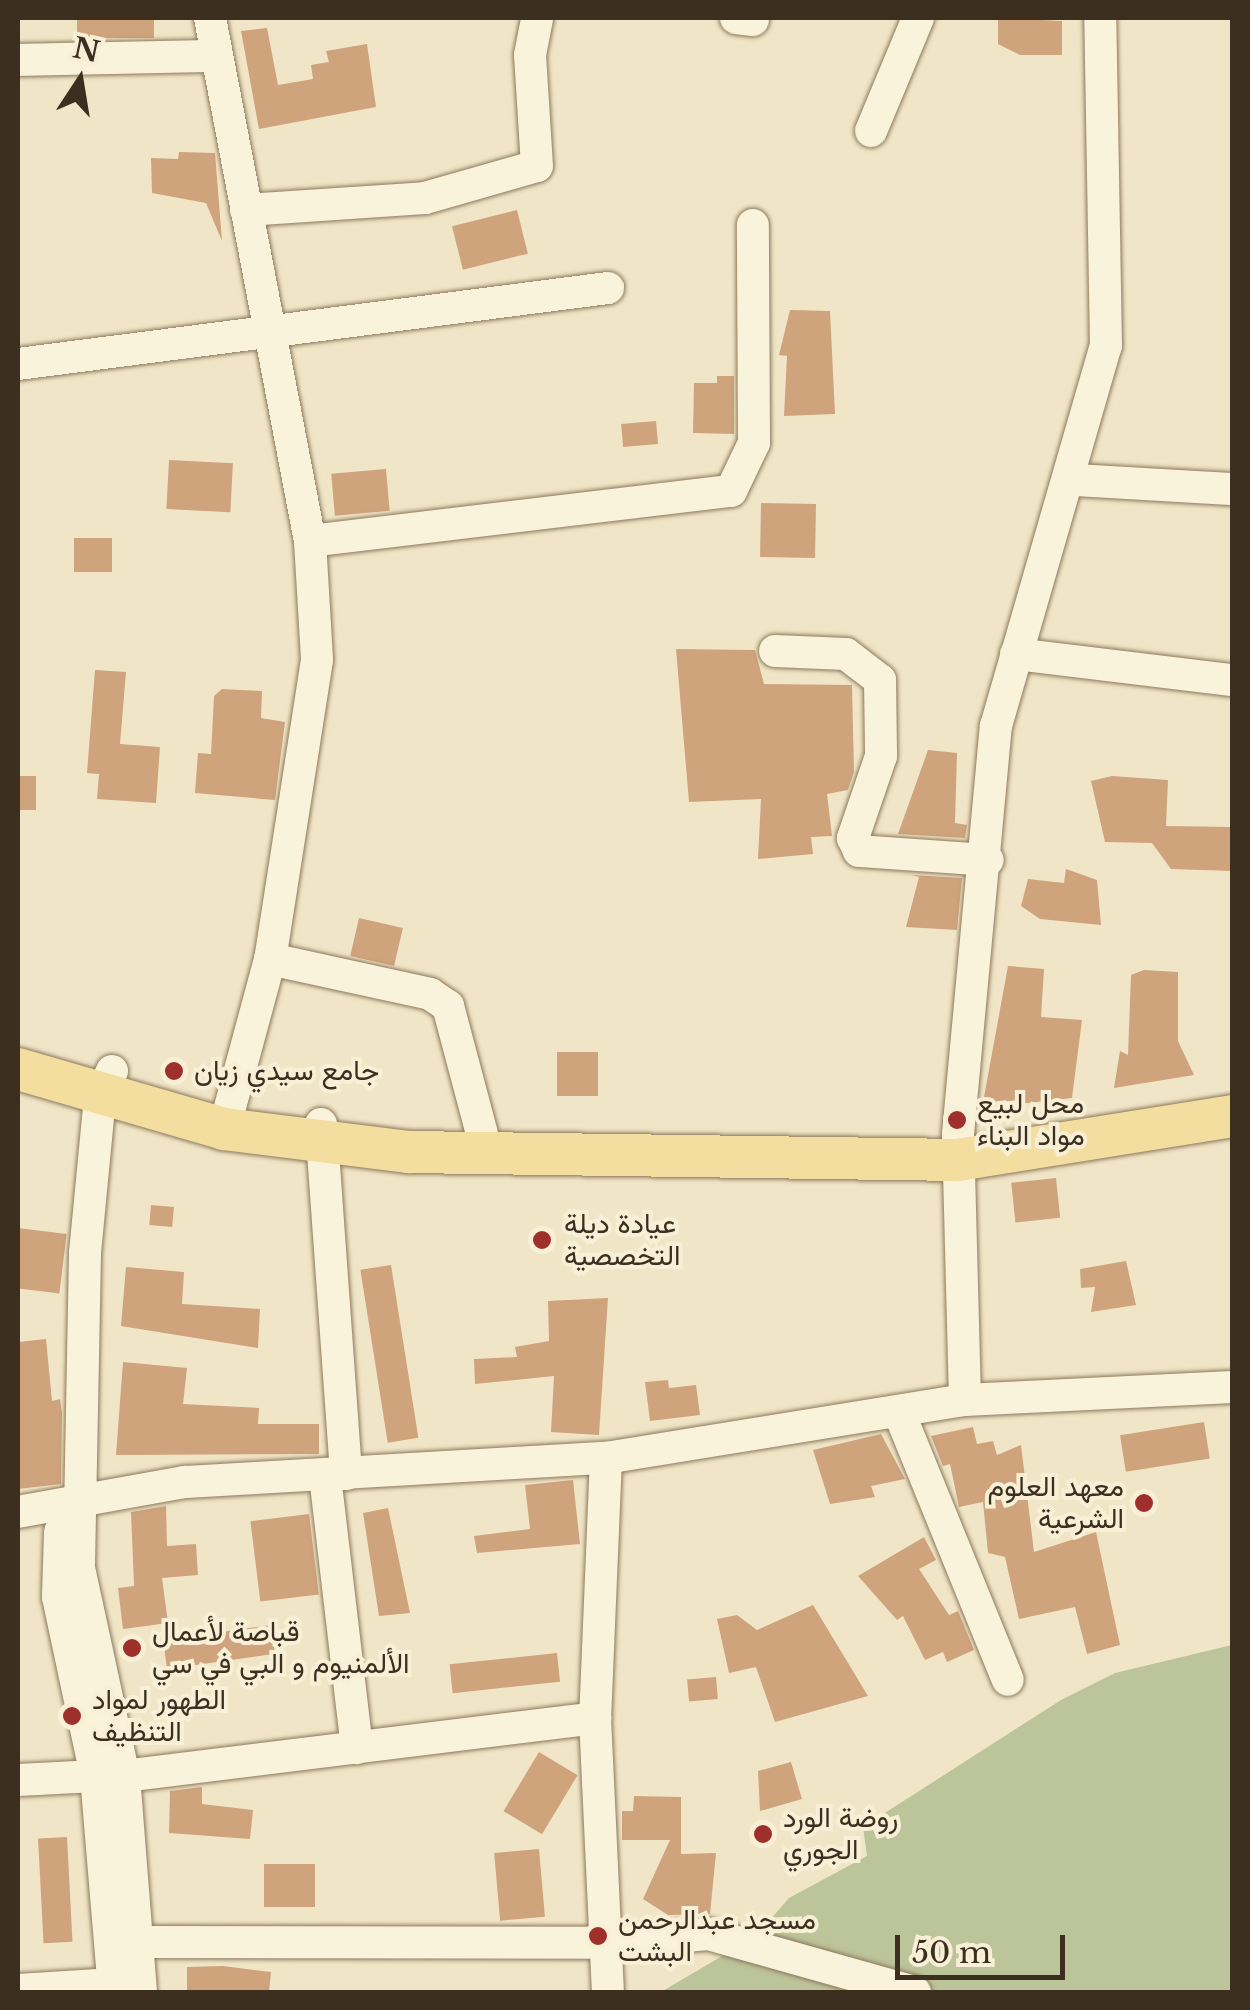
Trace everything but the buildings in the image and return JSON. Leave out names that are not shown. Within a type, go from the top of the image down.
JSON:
[{"type":"main road","points":[[18,1044],[106,1084]]},
{"type":"main road","points":[[18,1068],[106,1084],[319,1135],[958,1147],[1232,1116]]},
{"type":"main road","points":[[319,1135],[482,1134],[958,1147],[1232,1093]]},
{"type":"street","points":[[210,18],[310,541],[313,730],[270,958],[230,1115]]},
{"type":"street","points":[[246,210],[425,198],[537,166],[536,18]]},
{"type":"street","points":[[871,131],[918,18]]},
{"type":"street","points":[[965,1400],[958,1147],[988,860],[996,726],[1074,480],[1106,346],[1100,18]]},
{"type":"street","points":[[18,60],[218,56]]},
{"type":"street","points":[[310,541],[731,492],[754,443],[753,225]]},
{"type":"street","points":[[18,364],[608,288]]},
{"type":"street","points":[[1074,480],[1232,489]]},
{"type":"street","points":[[775,651],[846,654],[880,680],[881,756],[856,822],[859,851],[988,860]]},
{"type":"street","points":[[1016,654],[1232,680]]},
{"type":"street","points":[[270,958],[430,994],[448,1006],[482,1134]]},
{"type":"street","points":[[106,1084],[82,1456],[58,1597],[110,1776],[140,1942],[123,1990]]},
{"type":"street","points":[[319,1135],[335,1475],[358,1748]]},
{"type":"street","points":[[18,1512],[75,1501],[335,1475],[606,1458],[965,1400],[1232,1387]]},
{"type":"street","points":[[899,1412],[1008,1680]]},
{"type":"street","points":[[606,1458],[595,1718],[608,1992]]},
{"type":"street","points":[[18,1780],[110,1776],[595,1718]]},
{"type":"street","points":[[110,1776],[123,1990]]},
{"type":"street","points":[[140,1942],[608,1943],[708,1934],[915,1992]]},
{"type":"street","points":[[18,1976],[18,1990],[123,1990]]},
{"type":"green space","points":[[1232,1645],[1232,1992],[661,1992],[756,1936],[789,1898],[867,1856],[863,1827],[1061,1700],[1115,1673]]},
{"type":"place","name":"جامع سيدي زيان","points":[[174,1071]]},
{"type":"place","name":"محل لبيع مواد البناء","points":[[957,1120]]},
{"type":"place","name":"عيادة ديلة التخصصية","points":[[542,1240]]},
{"type":"place","name":"معهد العلوم الشرعية","points":[[1144,1503]]},
{"type":"place","name":"قباصة لأعمال الألمنيوم و البي في سي","points":[[132,1648]]},
{"type":"place","name":"الطهور لمواد التنظيف","points":[[72,1716]]},
{"type":"place","name":"روضة الورد الجوري","points":[[763,1834]]},
{"type":"place","name":"مسجد عبدالرحمن البشت","points":[[598,1936]]}]
